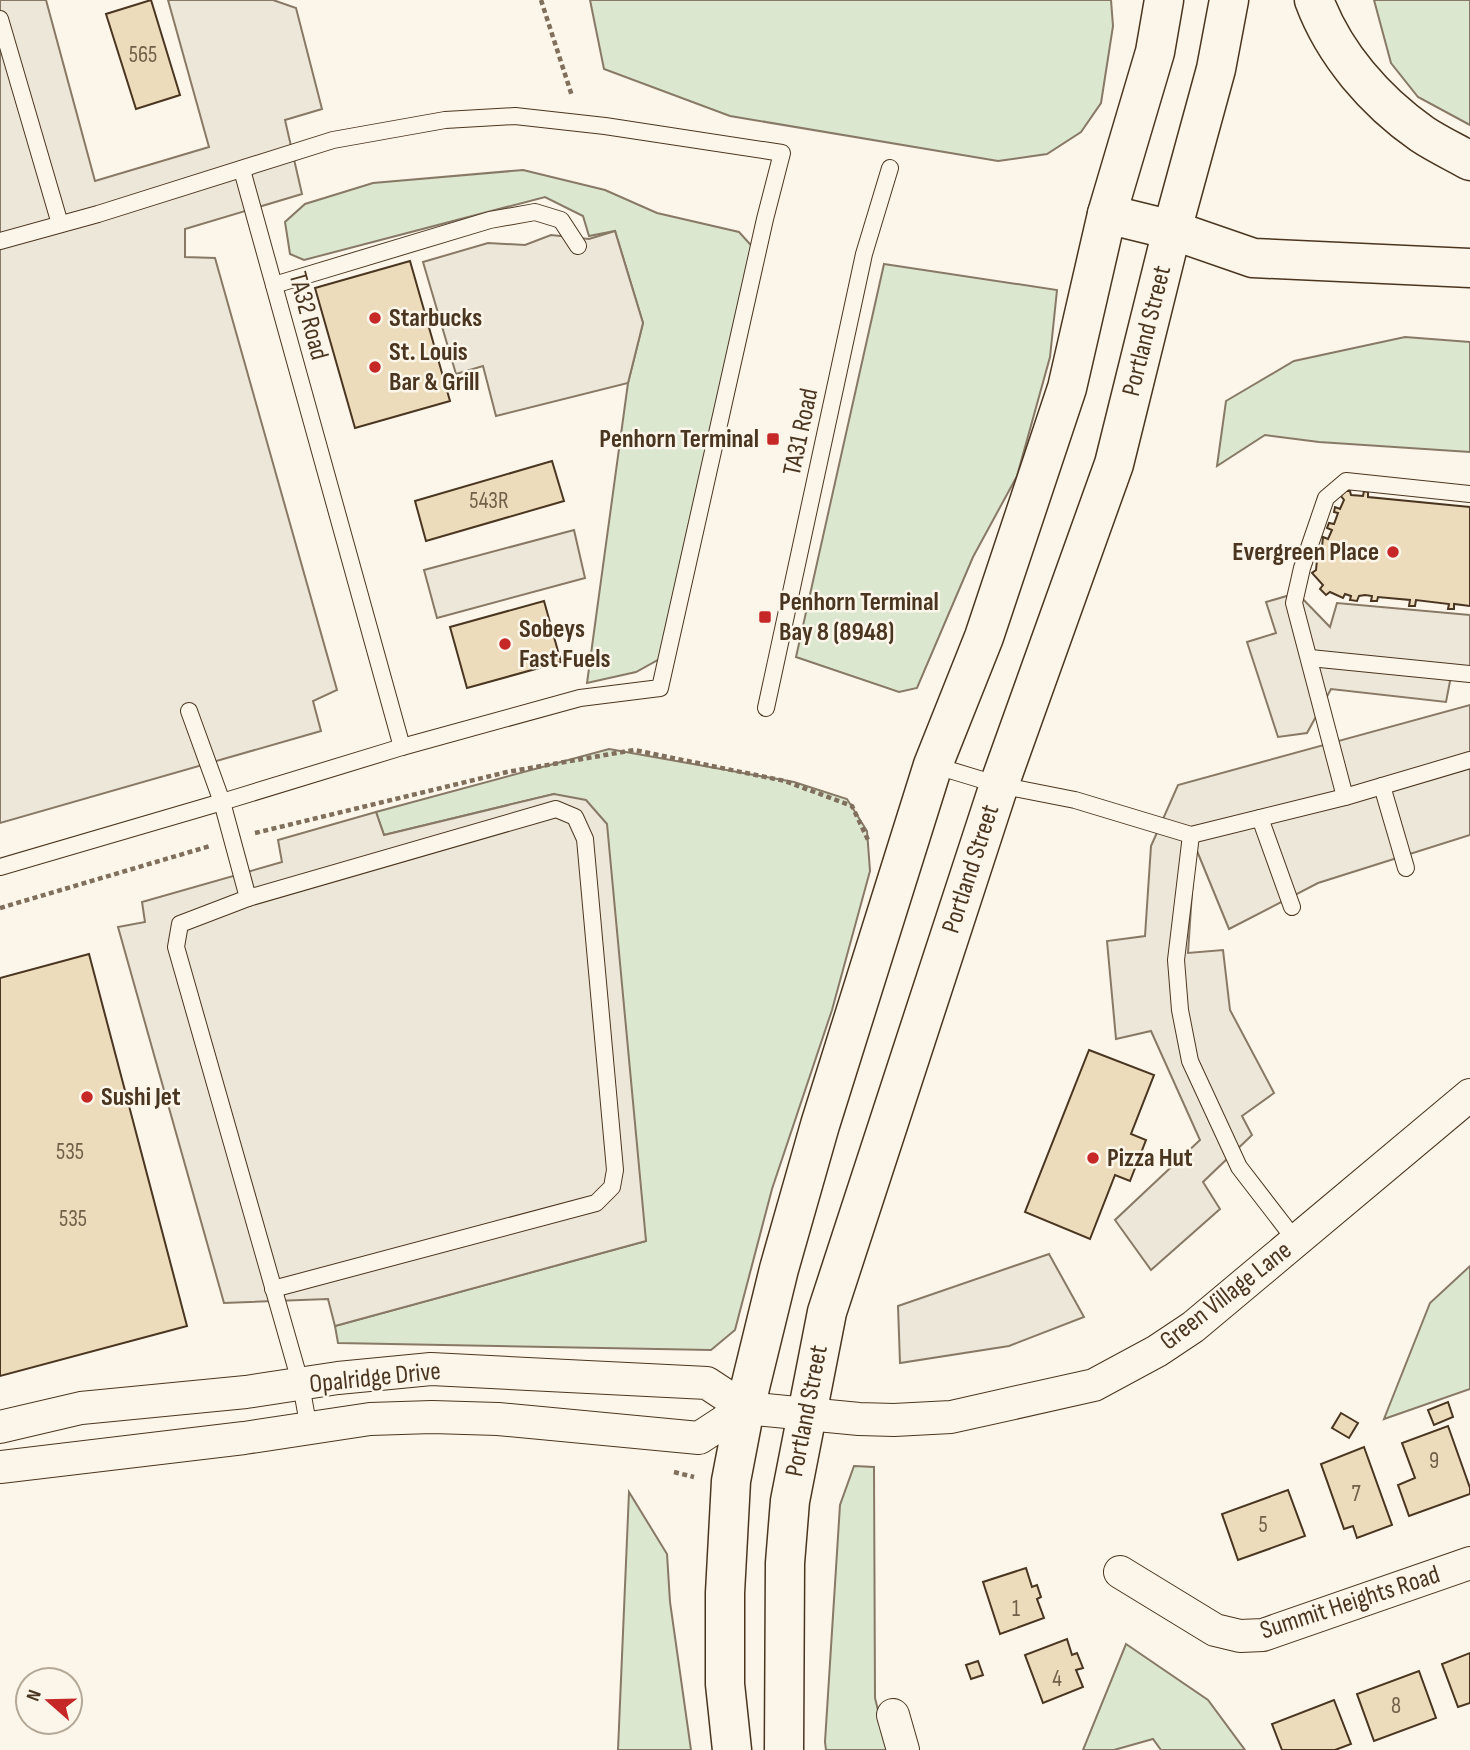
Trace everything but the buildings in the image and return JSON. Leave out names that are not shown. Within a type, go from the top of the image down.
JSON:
[{"type":"main road","name":"Portland Street","points":[[784,1750],[785,1563],[791,1488],[774,1411],[779,1269],[820,1125],[933,765],[984,637],[1068,388],[1107,214],[1155,52],[1164,0]]},
{"type":"main road","name":"Portland Street","points":[[732,1750],[725,1684],[725,1593],[731,1481],[774,1411],[827,1312],[999,785],[1114,464],[1172,230],[1216,69],[1229,0]]},
{"type":"main road","points":[[1314,0],[1323,24],[1350,67],[1388,106],[1422,134],[1470,161]]},
{"type":"main road","points":[[1107,214],[1172,230],[1253,258],[1470,268]]},
{"type":"street","name":"Green Village Lane","points":[[774,1411],[871,1419],[951,1417],[1094,1385],[1193,1327],[1470,1094]]},
{"type":"street","name":"Opalridge Drive","points":[[0,1427],[81,1408],[431,1369],[707,1382],[774,1411]]},
{"type":"street","name":"Opalridge Drive","points":[[0,1467],[370,1419],[498,1419],[699,1438],[774,1411]]},
{"type":"street","name":"Summit Heights Road","points":[[1120,1572],[1215,1630],[1240,1636],[1263,1635],[1470,1563]]},
{"type":"street","points":[[893,1715],[902,1750]]},
{"type":"lane","points":[[0,19],[60,224]]},
{"type":"lane","points":[[0,241],[243,170],[332,140],[444,120],[515,116],[605,126],[782,153],[660,688],[580,698],[402,747],[0,867]]},
{"type":"lane","name":"TA31 Road","points":[[766,708],[864,254],[890,168]]},
{"type":"lane","name":"TA32 Road","points":[[243,170],[402,747]]},
{"type":"lane","points":[[274,285],[490,220],[535,212],[561,220],[578,246]]},
{"type":"lane","points":[[1345,797],[1294,603],[1302,568],[1326,498],[1346,481],[1470,494]]},
{"type":"lane","points":[[1310,658],[1470,674]]},
{"type":"lane","points":[[189,711],[222,802],[247,898]]},
{"type":"lane","points":[[933,765],[999,785],[1075,800],[1191,835],[1345,797],[1470,761]]},
{"type":"lane","points":[[1382,786],[1406,868]]},
{"type":"lane","points":[[273,1289],[596,1203],[612,1187],[615,1170],[585,839],[575,817],[556,809],[247,898],[180,924],[176,947],[273,1289],[301,1385],[309,1429]]},
{"type":"lane","points":[[1260,818],[1292,907]]},
{"type":"lane","points":[[1191,835],[1176,960],[1180,1010],[1190,1061],[1239,1167],[1296,1241]]},
{"type":"path","points":[[541,0],[573,99]]},
{"type":"green space","points":[[590,0],[1111,0],[1113,26],[1101,103],[1081,132],[1047,154],[998,161],[730,116],[604,69]]},
{"type":"green space","points":[[1374,0],[1470,0],[1470,125],[1418,97],[1391,63]]},
{"type":"green space","points":[[523,170],[605,190],[657,213],[739,232],[759,254],[663,657],[636,672],[587,683],[628,383],[643,323],[615,231],[589,236],[583,216],[545,197],[304,260],[290,254],[285,222],[305,204],[373,183]]},
{"type":"green space","points":[[884,264],[1057,290],[1050,357],[1017,476],[973,557],[917,688],[899,692],[796,657]]},
{"type":"green space","points":[[1405,337],[1470,342],[1470,452],[1319,442],[1265,435],[1217,466],[1226,401],[1294,361]]},
{"type":"green space","points":[[609,749],[794,782],[847,799],[867,831],[870,871],[832,1010],[772,1189],[735,1330],[711,1350],[338,1343],[335,1326],[646,1241],[554,794],[384,835],[376,812]]},
{"type":"green space","points":[[1470,1266],[1470,1389],[1384,1419],[1430,1303]]},
{"type":"green space","points":[[854,1466],[874,1467],[875,1698],[888,1750],[826,1750],[825,1742],[840,1505]]},
{"type":"green space","points":[[629,1492],[667,1554],[670,1602],[691,1750],[618,1750]]},
{"type":"green space","points":[[1126,1644],[1208,1700],[1245,1750],[1161,1750],[1153,1739],[1114,1750],[1083,1750]]},
{"type":"shaded area","points":[[0,0],[46,0],[95,181],[209,147],[168,0],[273,0],[296,8],[322,109],[285,120],[302,194],[185,229],[185,257],[215,258],[337,690],[313,701],[321,731],[0,823]]},
{"type":"shaded area","points":[[615,231],[643,323],[628,383],[496,416],[483,366],[456,374],[423,262],[488,243],[525,245],[551,235],[589,239]]},
{"type":"shaded area","points":[[574,530],[585,578],[437,618],[424,570]]},
{"type":"shaded area","points":[[1297,593],[1330,627],[1337,603],[1470,615],[1470,674],[1452,671],[1446,702],[1331,689],[1307,733],[1278,737],[1247,642],[1276,633],[1266,602]]},
{"type":"shaded area","points":[[1470,705],[1470,835],[1318,883],[1229,929],[1195,846],[1188,953],[1223,950],[1230,1010],[1274,1093],[1242,1116],[1252,1135],[1203,1182],[1220,1209],[1151,1270],[1115,1220],[1200,1140],[1151,1031],[1116,1039],[1107,941],[1145,936],[1151,846],[1178,785]]},
{"type":"shaded area","points":[[554,794],[586,800],[607,824],[646,1241],[335,1326],[328,1299],[224,1303],[118,927],[145,922],[142,902],[282,862],[278,840],[376,812],[384,835]]},
{"type":"shaded area","points":[[1049,1254],[1084,1317],[1009,1346],[900,1363],[898,1306]]},
{"type":"place","name":"Starbucks","points":[[375,318]]},
{"type":"place","name":"St. Louis Bar & Grill","points":[[375,367]]},
{"type":"place","name":"Penhorn Terminal","points":[[773,439]]},
{"type":"place","name":"Evergreen Place","points":[[1393,552]]},
{"type":"place","name":"Penhorn Terminal Bay 8 (8948)","points":[[765,617]]},
{"type":"place","name":"Sobeys Fast Fuels","points":[[505,644]]},
{"type":"place","name":"Sushi Jet","points":[[87,1097]]},
{"type":"place","name":"Pizza Hut","points":[[1093,1158]]}]
